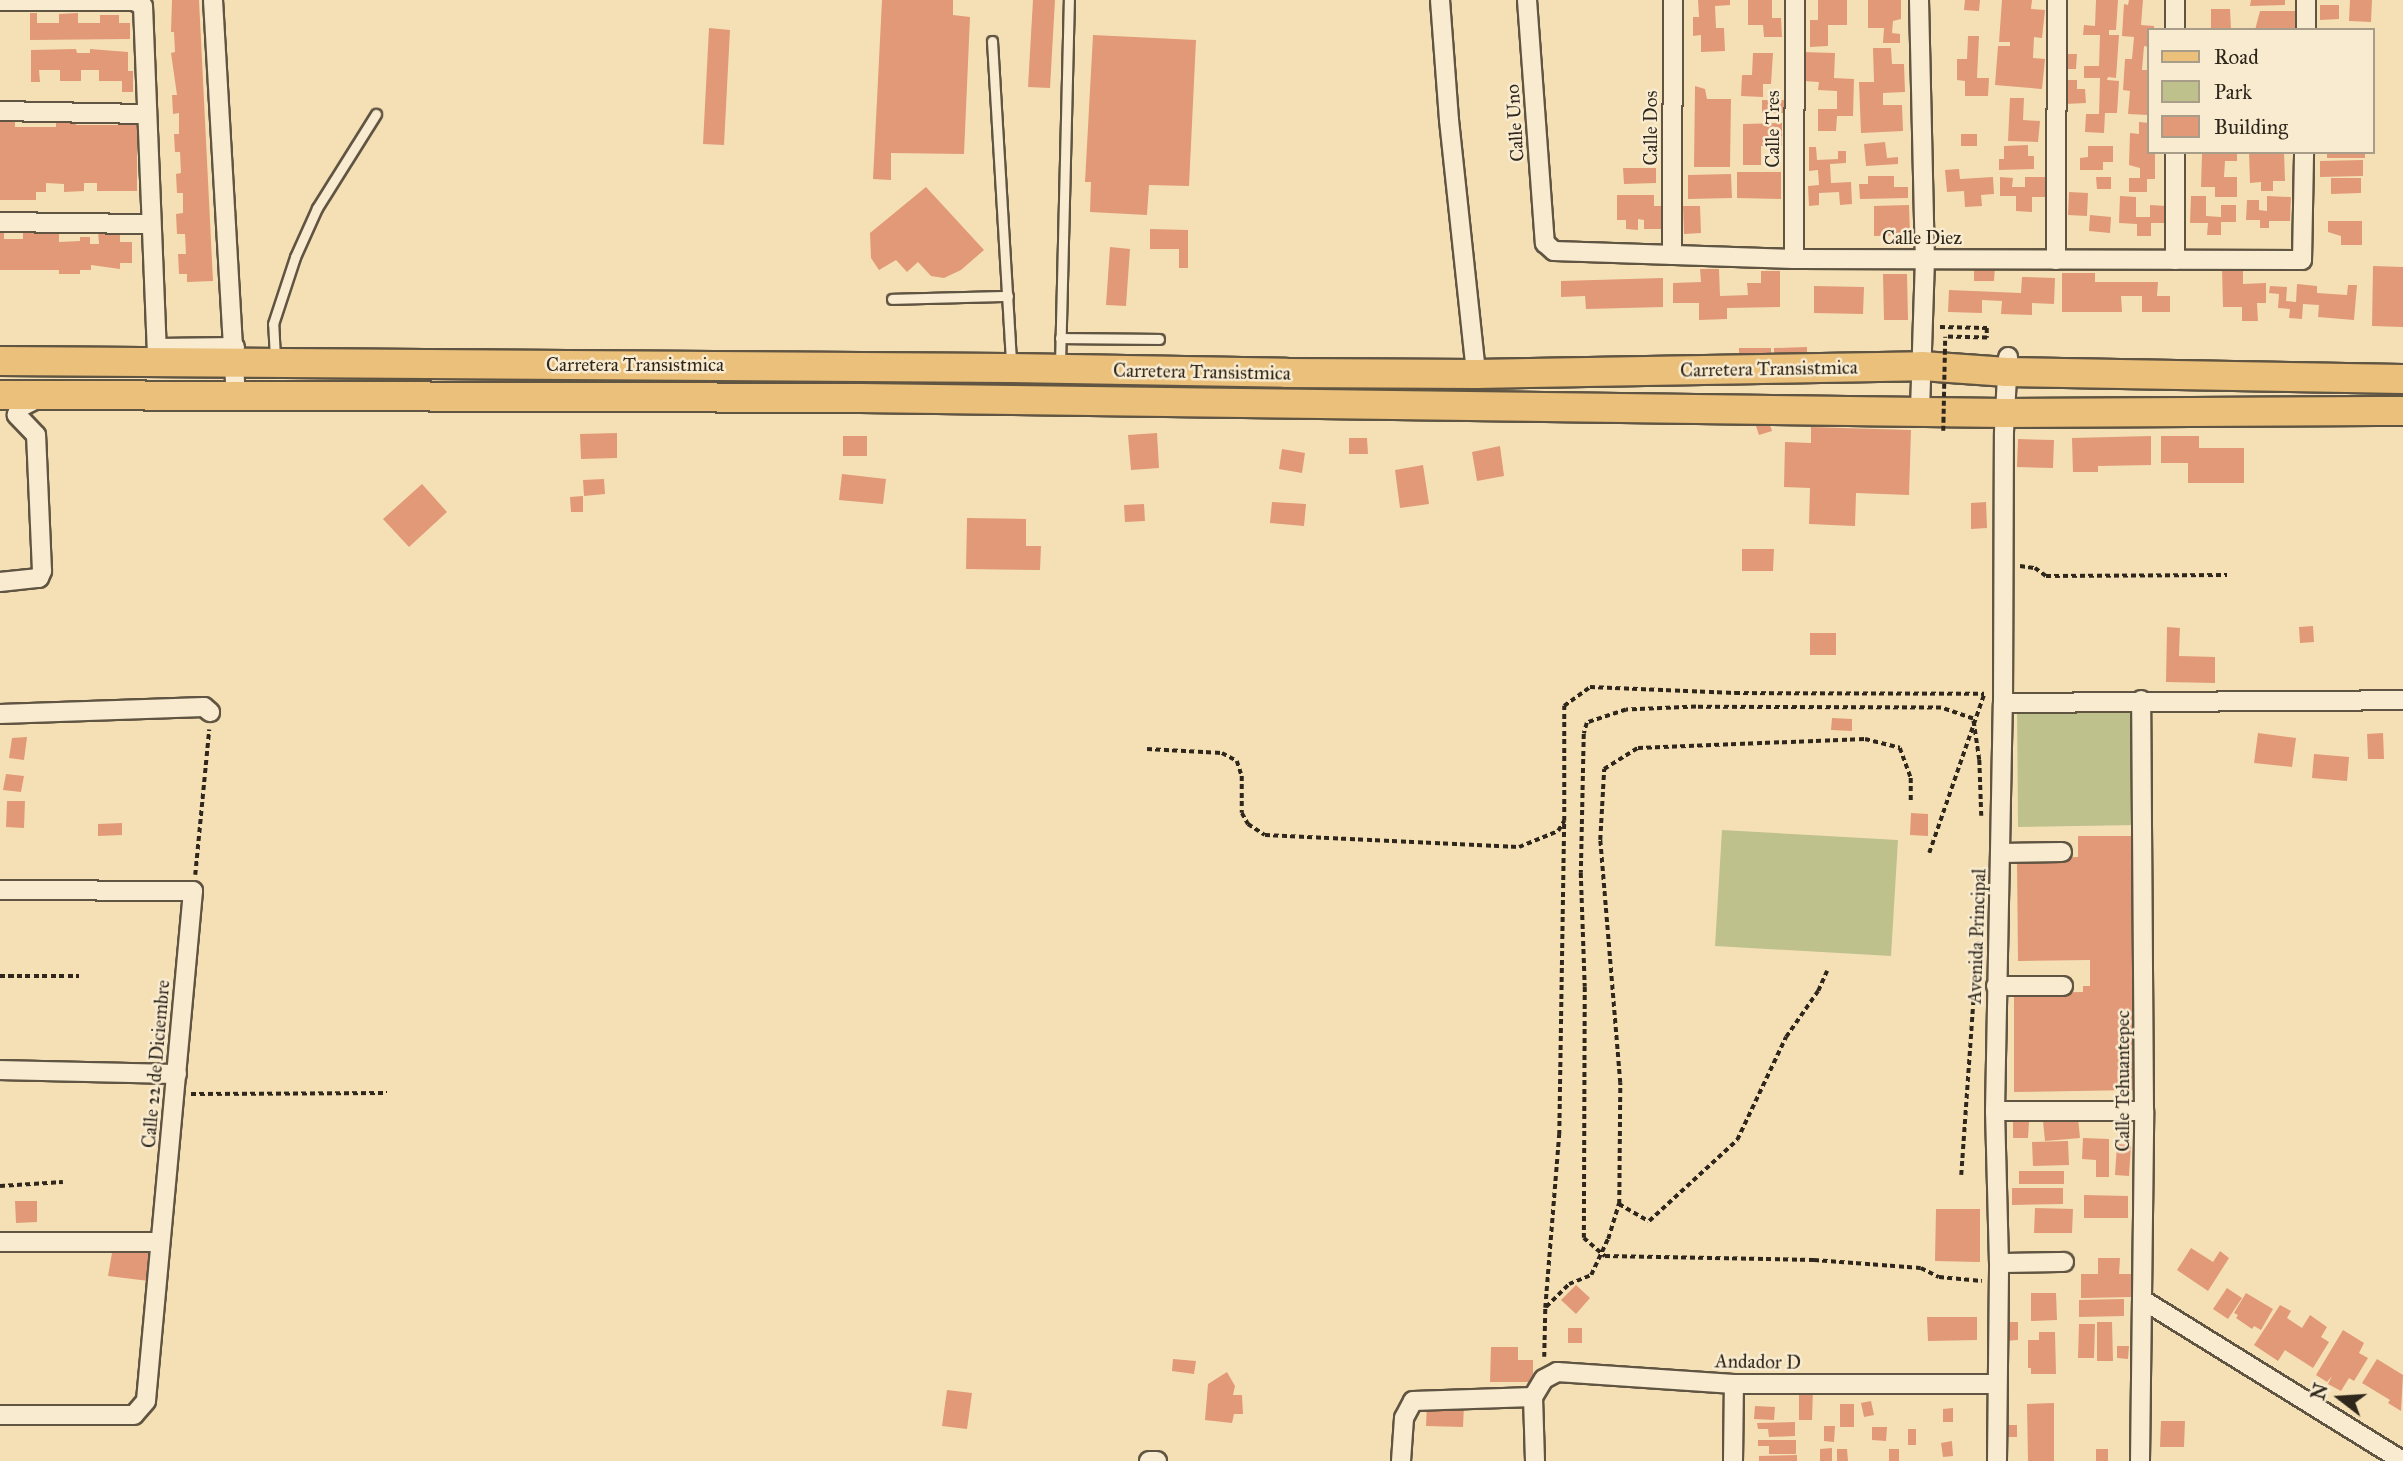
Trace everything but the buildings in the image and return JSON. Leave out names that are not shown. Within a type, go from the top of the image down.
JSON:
[{"type":"main road","name":"Carretera Transistmica","points":[[0,361],[235,354],[275,363],[1476,374],[1922,366]]},
{"type":"main road","points":[[47,395],[89,380],[182,382],[235,354]]},
{"type":"main road","points":[[1735,408],[1758,400],[1889,395],[1902,388],[1922,366],[1942,355],[2008,364],[2155,359],[2191,375]]},
{"type":"main road","points":[[2005,413],[2022,397],[2151,390],[2191,375],[2403,379]]},
{"type":"main road","name":"Carretera Transistmica","points":[[0,394],[1735,408],[2005,413],[2403,411]]},
{"type":"street","points":[[213,0],[236,394]]},
{"type":"street","points":[[1440,0],[1449,120],[1476,374]]},
{"type":"street","name":"Calle Uno","points":[[1527,0],[1545,243]]},
{"type":"street","name":"Calle Dos","points":[[1672,256],[1673,0]]},
{"type":"street","name":"Calle Tres","points":[[1794,259],[1795,0]]},
{"type":"street","points":[[1919,0],[1925,259],[1920,411]]},
{"type":"street","points":[[2056,260],[2057,0]]},
{"type":"street","points":[[2175,0],[2175,28]]},
{"type":"street","points":[[2306,0],[2306,28]]},
{"type":"street","points":[[0,1],[134,1],[143,6],[157,355]]},
{"type":"street","points":[[0,111],[147,114]]},
{"type":"street","points":[[2175,154],[2175,260]]},
{"type":"street","name":"Calle Diez","points":[[1545,243],[1554,251],[1794,259],[2302,260],[2304,154]]},
{"type":"street","points":[[0,222],[150,224]]},
{"type":"street","name":"Avenida Principal","points":[[1997,1461],[1999,1272],[1995,1111],[1996,986],[2001,853],[2005,413],[2008,364]]},
{"type":"street","points":[[0,583],[39,578],[42,571],[36,435],[17,415],[19,408],[47,395]]},
{"type":"street","name":"Calle Tehuantepec","points":[[2140,1461],[2144,1111],[2141,700]]},
{"type":"street","points":[[2003,703],[2403,700]]},
{"type":"street","points":[[0,713],[205,707],[210,712]]},
{"type":"street","points":[[2001,853],[2062,852]]},
{"type":"street","points":[[0,890],[193,891]]},
{"type":"street","name":"Calle 22 de Diciembre","points":[[0,1415],[134,1415],[146,1401],[193,891]]},
{"type":"street","points":[[1996,986],[2063,986]]},
{"type":"street","points":[[0,1070],[177,1074]]},
{"type":"street","points":[[1995,1111],[2144,1111]]},
{"type":"street","points":[[0,1242],[160,1242]]},
{"type":"street","points":[[1999,1272],[2064,1262]]},
{"type":"street","points":[[2143,1300],[2403,1461]]},
{"type":"street","name":"Andador D","points":[[1544,1379],[1557,1372],[1734,1384],[1996,1384]]},
{"type":"street","points":[[1535,1461],[1533,1398],[1544,1379]]},
{"type":"street","points":[[1733,1461],[1734,1384]]},
{"type":"street","points":[[1401,1461],[1404,1418],[1413,1401],[1533,1398]]},
{"type":"street","points":[[1149,1461],[1157,1461]]},
{"type":"lane","points":[[1060,370],[1069,0]]},
{"type":"lane","points":[[992,41],[1011,368]]},
{"type":"lane","points":[[275,363],[273,324],[295,257],[317,208],[376,114]]},
{"type":"lane","points":[[892,299],[1008,296]]},
{"type":"lane","points":[[1060,338],[1159,339]]},
{"type":"path","points":[[1923,327],[1987,328],[1987,338],[1945,337],[1942,431]]},
{"type":"path","points":[[2004,567],[2035,568],[2046,576],[2227,575]]},
{"type":"path","points":[[1544,1379],[1545,1308],[1559,1135],[1564,706],[1590,687],[1735,693],[1984,694],[2003,703]]},
{"type":"path","points":[[1929,853],[1973,719],[1984,694]]},
{"type":"path","points":[[1973,719],[1941,708],[1696,707],[1626,710],[1587,723],[1581,788],[1585,987],[1584,1238],[1605,1256],[1814,1260],[1921,1268],[1938,1277],[1999,1272]]},
{"type":"path","points":[[193,891],[210,712]]},
{"type":"path","points":[[1973,719],[1979,760],[1981,825]]},
{"type":"path","points":[[1545,1308],[1569,1284],[1591,1275],[1619,1205],[1620,1083],[1600,839],[1604,769],[1638,748],[1865,739],[1900,748],[1911,778],[1911,802]]},
{"type":"path","points":[[1147,749],[1222,752],[1237,761],[1242,776],[1242,813],[1248,824],[1265,835],[1519,847],[1558,831],[1564,821]]},
{"type":"path","points":[[1961,1175],[1980,904]]},
{"type":"path","points":[[1619,1205],[1649,1222],[1737,1140],[1786,1037],[1818,991],[1826,971]]},
{"type":"path","points":[[0,976],[79,976]]},
{"type":"path","points":[[175,1095],[387,1093]]},
{"type":"path","points":[[0,1186],[63,1182]]},
{"type":"green space","points":[[2138,702],[2139,825],[2018,827],[2017,703]]},
{"type":"green space","points":[[1722,830],[1898,840],[1891,956],[1715,946]]}]
